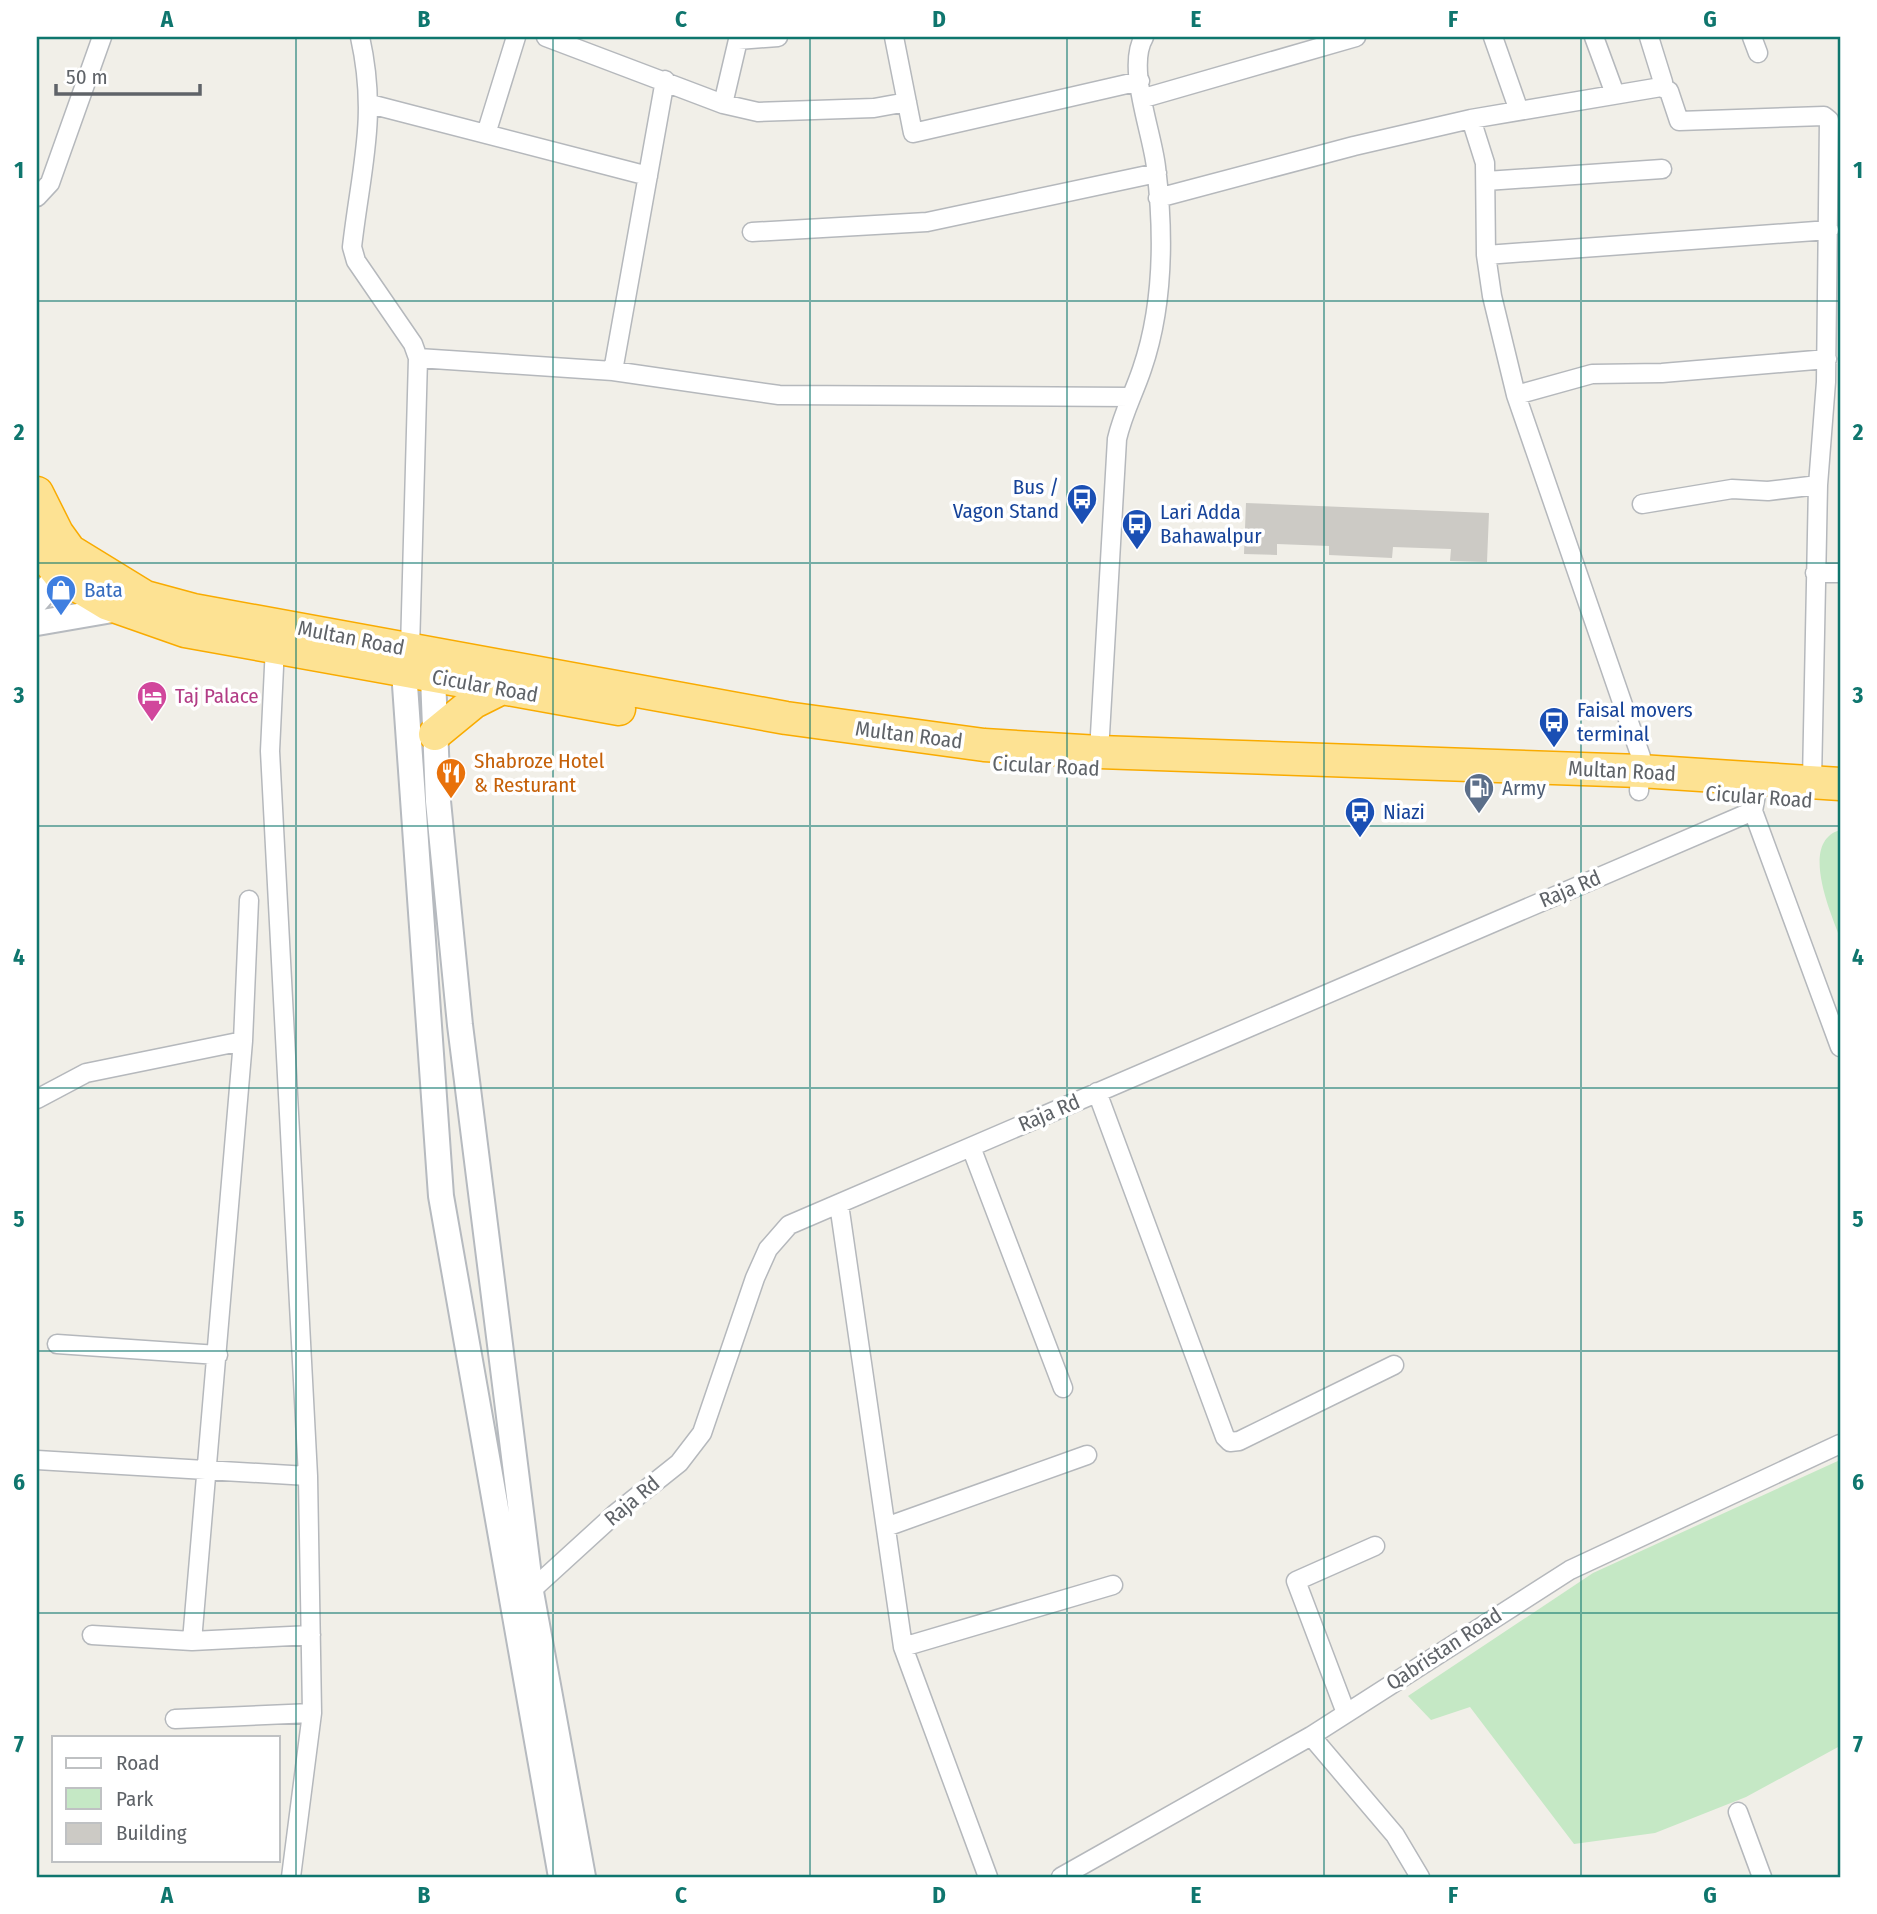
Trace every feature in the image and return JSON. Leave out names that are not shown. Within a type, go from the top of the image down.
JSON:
[{"type":"highway","name":"Multan Road","points":[[37,493],[57,533],[68,565],[145,597],[416,666],[784,728],[984,745],[1639,781]]},
{"type":"highway","name":"Cicular Road","points":[[37,546],[68,565],[118,609],[185,631],[416,666],[500,689],[784,728],[975,762],[1056,767],[1639,781],[1840,802]]},
{"type":"highway","points":[[435,734],[474,702],[500,689]]},
{"type":"highway","points":[[1756,795],[1826,783]]},
{"type":"main road","points":[[37,600],[68,565]]},
{"type":"main road","points":[[37,623],[118,609]]},
{"type":"main road","points":[[416,666],[435,734],[438,801],[460,1025],[522,1598],[561,1877]]},
{"type":"main road","points":[[416,666],[441,1196],[522,1598],[583,1877]]},
{"type":"street","points":[[37,197],[50,183],[102,37]]},
{"type":"street","points":[[360,37],[368,73],[370,104],[352,247],[356,261],[413,344],[418,358],[416,666]]},
{"type":"street","points":[[486,134],[516,37]]},
{"type":"street","points":[[546,37],[723,104],[758,112],[874,108],[907,102]]},
{"type":"street","points":[[723,104],[738,40],[778,37]]},
{"type":"street","points":[[894,37],[911,130],[916,133],[1142,90],[1356,37]]},
{"type":"street","points":[[1099,752],[1117,439],[1142,370],[1157,304],[1161,258],[1157,173],[1136,58],[1144,37]]},
{"type":"street","points":[[1493,37],[1518,108]]},
{"type":"street","points":[[1594,37],[1615,94]]},
{"type":"street","points":[[1650,37],[1663,82],[1661,87]]},
{"type":"street","points":[[613,371],[665,80]]},
{"type":"street","points":[[1158,198],[1354,146],[1518,108],[1661,87],[1669,91],[1679,121],[1824,116],[1829,120],[1835,167],[1829,230],[1834,302],[1827,359],[1833,382],[1818,485],[1815,573],[1826,783]]},
{"type":"street","points":[[370,104],[648,176]]},
{"type":"street","points":[[1471,119],[1485,163],[1486,255],[1498,328],[1516,395],[1641,757],[1639,781]]},
{"type":"street","points":[[1486,181],[1662,169]]},
{"type":"street","points":[[752,232],[927,222],[1157,173]]},
{"type":"street","points":[[1486,255],[1829,230]]},
{"type":"street","points":[[418,358],[613,371],[779,395],[1130,397]]},
{"type":"street","points":[[1516,395],[1592,374],[1662,373],[1827,359]]},
{"type":"street","points":[[1642,504],[1732,489],[1768,491],[1818,485]]},
{"type":"street","points":[[1815,573],[1840,573]]},
{"type":"street","points":[[275,646],[270,751],[308,1476],[311,1634],[312,1713],[291,1877]]},
{"type":"street","points":[[1756,795],[1840,1047]]},
{"type":"street","name":"Raja Rd","points":[[522,1598],[615,1514],[679,1462],[702,1433],[768,1249],[789,1225],[1097,1092],[1756,795]]},
{"type":"street","points":[[192,1641],[243,1041],[249,900]]},
{"type":"street","points":[[37,1099],[86,1073],[243,1041]]},
{"type":"street","points":[[1097,1092],[1225,1437],[1230,1442],[1239,1441],[1394,1365]]},
{"type":"street","points":[[971,1147],[1063,1388]]},
{"type":"street","points":[[839,1204],[903,1647],[988,1877]]},
{"type":"street","points":[[57,1344],[218,1355]]},
{"type":"street","name":"Qabristan Road","points":[[1060,1877],[1311,1736],[1570,1570],[1840,1444]]},
{"type":"street","points":[[886,1527],[1087,1455]]},
{"type":"street","points":[[37,1460],[308,1476]]},
{"type":"street","points":[[1346,1713],[1296,1581],[1375,1546]]},
{"type":"street","points":[[903,1647],[1113,1585]]},
{"type":"street","points":[[92,1635],[192,1641],[311,1634]]},
{"type":"street","points":[[175,1719],[312,1713]]},
{"type":"street","points":[[1311,1736],[1395,1835],[1420,1877]]},
{"type":"street","points":[[1738,1812],[1762,1877]]},
{"type":"green space","points":[[1840,830],[1840,938],[1825,896],[1820,863],[1821,848],[1828,837]]},
{"type":"green space","points":[[1840,1460],[1840,1746],[1746,1797],[1655,1833],[1574,1844],[1470,1707],[1431,1720],[1408,1696],[1593,1573]]},
{"type":"building","points":[[1246,503],[1489,513],[1487,562],[1450,561],[1451,549],[1393,547],[1392,558],[1329,555],[1329,546],[1277,544],[1277,555],[1244,554]]},
{"type":"place","name":"Bus / Vagon Stand","points":[[1082,526]]},
{"type":"place","name":"Lari Adda Bahawalpur","points":[[1137,551]]},
{"type":"place","name":"Bata","points":[[61,617]]},
{"type":"place","name":"Taj Palace","points":[[152,723]]},
{"type":"place","name":"Faisal movers terminal","points":[[1554,749]]},
{"type":"place","name":"Shabroze Hotel & Resturant","points":[[451,800]]},
{"type":"place","name":"Army","points":[[1479,815]]},
{"type":"place","name":"Niazi","points":[[1360,839]]}]
